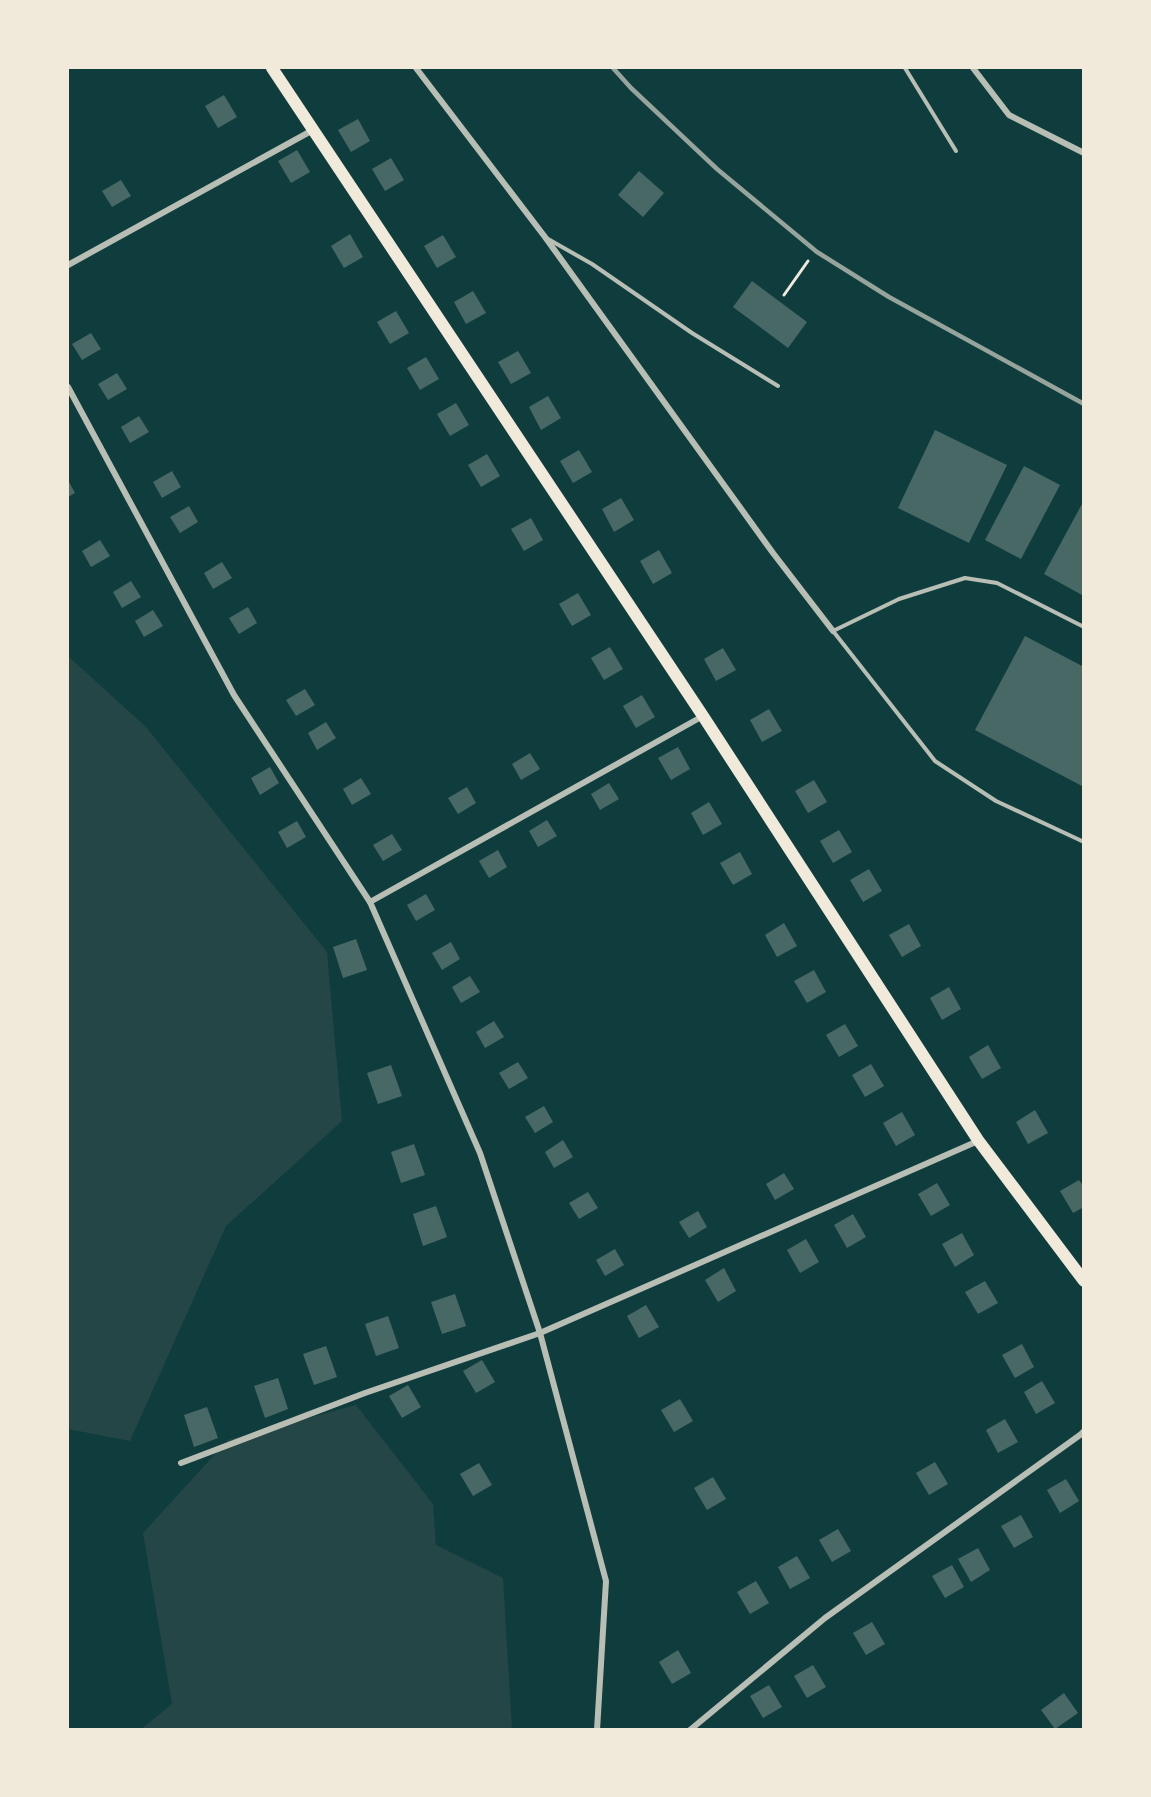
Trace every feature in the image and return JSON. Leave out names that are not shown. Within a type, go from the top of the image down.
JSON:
[{"type":"main road","points":[[272,68],[703,716],[978,1140],[1083,1281]]},
{"type":"street","points":[[416,68],[545,237],[772,553],[833,631]]},
{"type":"street","points":[[974,68],[1009,114],[1083,153]]},
{"type":"street","points":[[68,265],[313,130]]},
{"type":"street","points":[[68,387],[234,695],[370,902],[480,1153],[540,1333],[606,1581],[597,1730]]},
{"type":"street","points":[[370,902],[703,716]]},
{"type":"street","points":[[181,1463],[365,1393],[540,1333],[978,1140]]},
{"type":"street","points":[[690,1730],[825,1618],[1083,1431]]},
{"type":"lane","points":[[905,68],[956,151]]},
{"type":"lane","points":[[545,237],[592,264],[692,333],[778,386]]},
{"type":"lane","points":[[1083,627],[998,583],[965,578],[899,599],[833,631],[935,761],[996,801],[1083,842]]},
{"type":"path","points":[[784,295],[808,261]]},
{"type":"shaded area","points":[[68,656],[146,727],[327,952],[342,1121],[226,1226],[130,1441],[68,1429]]},
{"type":"shaded area","points":[[356,1405],[433,1504],[436,1545],[503,1578],[512,1729],[140,1730],[172,1704],[143,1533],[228,1440]]},
{"type":"building","points":[[224,95],[237,117],[218,128],[205,106]]},
{"type":"building","points":[[358,119],[370,141],[351,152],[338,130]]},
{"type":"building","points":[[297,150],[310,172],[291,183],[278,161]]},
{"type":"building","points":[[391,158],[404,180],[385,191],[372,169]]},
{"type":"building","points":[[639,171],[664,193],[643,217],[618,195]]},
{"type":"building","points":[[121,180],[131,196],[112,207],[102,191]]},
{"type":"building","points":[[350,234],[363,257],[344,268],[331,246]]},
{"type":"building","points":[[443,235],[456,257],[437,268],[424,246]]},
{"type":"building","points":[[752,281],[807,322],[788,348],[733,307]]},
{"type":"building","points":[[473,291],[486,313],[466,324],[454,302]]},
{"type":"building","points":[[396,311],[409,333],[390,344],[377,322]]},
{"type":"building","points":[[91,333],[101,349],[82,360],[72,344]]},
{"type":"building","points":[[518,351],[531,373],[511,384],[498,362]]},
{"type":"building","points":[[426,357],[439,379],[420,390],[407,368]]},
{"type":"building","points":[[117,373],[127,389],[108,400],[98,384]]},
{"type":"building","points":[[548,396],[561,418],[541,430],[529,407]]},
{"type":"building","points":[[456,403],[469,425],[450,436],[437,414]]},
{"type":"building","points":[[139,416],[149,432],[130,443],[121,427]]},
{"type":"building","points":[[935,430],[1007,465],[969,543],[898,508]]},
{"type":"building","points":[[579,450],[592,472],[573,483],[560,461]]},
{"type":"building","points":[[487,454],[500,476],[481,487],[468,465]]},
{"type":"building","points":[[1024,466],[1060,485],[1021,559],[985,540]]},
{"type":"building","points":[[172,471],[181,487],[162,498],[153,482]]},
{"type":"building","points":[[68,480],[75,493],[68,497]]},
{"type":"building","points":[[621,498],[634,520],[614,532],[602,509]]},
{"type":"building","points":[[1082,504],[1084,505],[1082,595],[1044,574]]},
{"type":"building","points":[[189,506],[198,522],[180,533],[170,517]]},
{"type":"building","points":[[531,518],[543,540],[524,551],[511,529]]},
{"type":"building","points":[[100,540],[110,556],[91,567],[82,551]]},
{"type":"building","points":[[659,550],[672,573],[653,584],[640,561]]},
{"type":"building","points":[[222,562],[232,578],[213,589],[204,573]]},
{"type":"building","points":[[131,581],[141,597],[122,608],[113,592]]},
{"type":"building","points":[[578,593],[591,615],[572,626],[559,604]]},
{"type":"building","points":[[248,607],[257,623],[239,634],[229,618]]},
{"type":"building","points":[[153,610],[163,626],[144,637],[135,621]]},
{"type":"building","points":[[1025,636],[1084,667],[1084,787],[975,730]]},
{"type":"building","points":[[610,647],[623,669],[604,680],[591,658]]},
{"type":"building","points":[[723,648],[736,670],[716,681],[704,659]]},
{"type":"building","points":[[305,689],[315,705],[296,716],[286,700]]},
{"type":"building","points":[[642,695],[655,717],[636,728],[623,706]]},
{"type":"building","points":[[769,709],[782,731],[762,742],[750,720]]},
{"type":"building","points":[[326,722],[336,738],[317,750],[308,733]]},
{"type":"building","points":[[678,747],[690,769],[671,780],[658,758]]},
{"type":"building","points":[[530,753],[540,769],[521,780],[512,764]]},
{"type":"building","points":[[270,767],[279,783],[260,795],[251,778]]},
{"type":"building","points":[[361,778],[371,794],[352,805],[343,789]]},
{"type":"building","points":[[814,780],[827,802],[808,813],[795,791]]},
{"type":"building","points":[[609,783],[619,799],[600,810],[591,794]]},
{"type":"building","points":[[467,787],[476,803],[458,814],[448,798]]},
{"type":"building","points":[[709,802],[722,824],[703,835],[691,813]]},
{"type":"building","points":[[547,820],[557,836],[538,847],[529,831]]},
{"type":"building","points":[[297,821],[306,837],[287,848],[278,832]]},
{"type":"building","points":[[839,830],[852,852],[833,863],[820,841]]},
{"type":"building","points":[[392,834],[402,850],[383,861],[373,845]]},
{"type":"building","points":[[498,850],[507,867],[489,878],[479,861]]},
{"type":"building","points":[[740,852],[752,874],[733,885],[720,863]]},
{"type":"building","points":[[869,869],[882,891],[863,902],[850,880]]},
{"type":"building","points":[[426,894],[435,910],[416,921],[407,905]]},
{"type":"building","points":[[784,923],[797,946],[777,957],[765,935]]},
{"type":"building","points":[[909,924],[921,946],[902,957],[889,935]]},
{"type":"building","points":[[356,939],[367,970],[343,978],[333,947]]},
{"type":"building","points":[[451,942],[460,959],[442,970],[432,953]]},
{"type":"building","points":[[814,970],[826,992],[807,1003],[794,981]]},
{"type":"building","points":[[470,976],[480,992],[461,1003],[452,987]]},
{"type":"building","points":[[949,987],[961,1009],[942,1020],[930,998]]},
{"type":"building","points":[[494,1021],[504,1037],[485,1048],[476,1032]]},
{"type":"building","points":[[845,1024],[858,1046],[839,1057],[826,1035]]},
{"type":"building","points":[[988,1045],[1001,1068],[982,1079],[969,1057]]},
{"type":"building","points":[[518,1062],[528,1078],[509,1089],[499,1073]]},
{"type":"building","points":[[871,1064],[884,1086],[865,1097],[852,1075]]},
{"type":"building","points":[[391,1065],[402,1096],[378,1104],[367,1073]]},
{"type":"building","points":[[544,1106],[553,1122],[535,1133],[525,1117]]},
{"type":"building","points":[[1035,1110],[1048,1133],[1028,1144],[1016,1122]]},
{"type":"building","points":[[902,1112],[915,1135],[896,1146],[883,1123]]},
{"type":"building","points":[[563,1140],[573,1157],[554,1168],[545,1152]]},
{"type":"building","points":[[414,1144],[425,1175],[401,1183],[391,1152]]},
{"type":"building","points":[[784,1173],[794,1189],[775,1200],[766,1184]]},
{"type":"building","points":[[1079,1180],[1084,1187],[1084,1207],[1073,1213],[1060,1191]]},
{"type":"building","points":[[937,1183],[950,1205],[931,1216],[918,1194]]},
{"type":"building","points":[[588,1192],[598,1208],[579,1219],[569,1203]]},
{"type":"building","points":[[436,1206],[447,1237],[423,1246],[413,1214]]},
{"type":"building","points":[[698,1211],[707,1227],[689,1238],[679,1222]]},
{"type":"building","points":[[853,1214],[866,1237],[847,1248],[834,1225]]},
{"type":"building","points":[[962,1233],[974,1255],[955,1267],[942,1244]]},
{"type":"building","points":[[806,1239],[819,1262],[800,1273],[787,1250]]},
{"type":"building","points":[[615,1249],[624,1265],[605,1276],[596,1260]]},
{"type":"building","points":[[724,1268],[736,1291],[718,1302],[705,1280]]},
{"type":"building","points":[[985,1281],[998,1303],[978,1314],[965,1292]]},
{"type":"building","points":[[455,1294],[466,1326],[442,1334],[431,1302]]},
{"type":"building","points":[[646,1305],[659,1327],[639,1338],[627,1316]]},
{"type":"building","points":[[388,1316],[399,1348],[376,1356],[365,1324]]},
{"type":"building","points":[[1022,1344],[1034,1367],[1015,1378],[1002,1355]]},
{"type":"building","points":[[326,1346],[337,1377],[314,1385],[303,1354]]},
{"type":"building","points":[[482,1360],[495,1382],[476,1393],[463,1371]]},
{"type":"building","points":[[278,1378],[288,1409],[265,1418],[254,1386]]},
{"type":"building","points":[[1042,1381],[1055,1403],[1036,1414],[1024,1392]]},
{"type":"building","points":[[408,1385],[421,1407],[402,1418],[389,1396]]},
{"type":"building","points":[[680,1399],[693,1421],[674,1432],[661,1410]]},
{"type":"building","points":[[207,1407],[218,1438],[194,1447],[184,1415]]},
{"type":"building","points":[[1005,1419],[1018,1442],[998,1453],[986,1430]]},
{"type":"building","points":[[935,1462],[948,1484],[929,1495],[916,1473]]},
{"type":"building","points":[[479,1463],[492,1485],[473,1496],[460,1474]]},
{"type":"building","points":[[713,1477],[726,1499],[707,1510],[694,1488]]},
{"type":"building","points":[[1066,1479],[1079,1501],[1060,1513],[1047,1490]]},
{"type":"building","points":[[1021,1515],[1033,1537],[1014,1548],[1001,1526]]},
{"type":"building","points":[[838,1529],[851,1551],[832,1562],[819,1540]]},
{"type":"building","points":[[978,1548],[990,1570],[971,1582],[958,1559]]},
{"type":"building","points":[[797,1556],[810,1578],[790,1589],[778,1567]]},
{"type":"building","points":[[952,1565],[964,1587],[945,1598],[932,1576]]},
{"type":"building","points":[[756,1581],[769,1603],[750,1614],[737,1592]]},
{"type":"building","points":[[872,1622],[885,1644],[866,1655],[853,1633]]},
{"type":"building","points":[[678,1650],[691,1673],[672,1684],[659,1662]]},
{"type":"building","points":[[813,1665],[826,1687],[807,1698],[794,1676]]},
{"type":"building","points":[[769,1685],[782,1707],[763,1718],[750,1696]]},
{"type":"building","points":[[1064,1693],[1078,1713],[1055,1729],[1041,1710]]},
{"type":"railway","points":[[613,68],[631,88],[717,169],[817,252],[889,297],[1084,404]]}]
